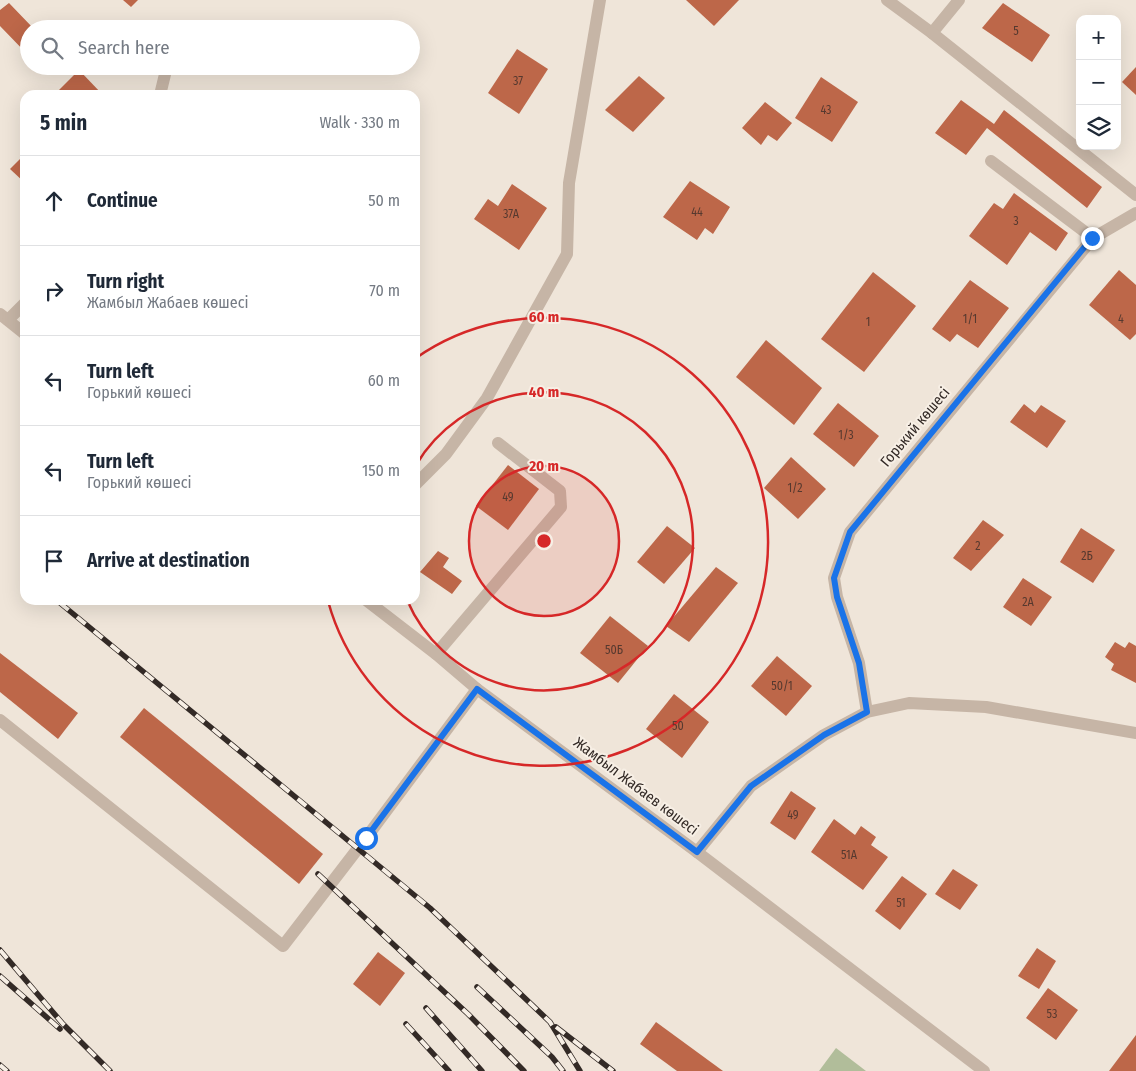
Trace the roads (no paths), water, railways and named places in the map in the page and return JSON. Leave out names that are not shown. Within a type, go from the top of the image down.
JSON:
[{"type":"street","points":[[420,480],[446,454],[487,398],[567,254],[569,183],[600,0]]},
{"type":"street","points":[[887,0],[932,33],[1136,195]]},
{"type":"street","points":[[932,33],[959,0]]},
{"type":"street","points":[[161,90],[164,75]]},
{"type":"street","points":[[991,161],[1092,238]]},
{"type":"street","name":"Горький көшесі","points":[[867,712],[859,663],[837,597],[834,578],[850,532],[1092,238],[1136,213]]},
{"type":"street","points":[[20,306],[4,317],[20,330]]},
{"type":"street","points":[[436,654],[561,508],[560,491],[498,443]]},
{"type":"street","name":"Жамбыл Жабаев көшесі","points":[[372,605],[436,654],[477,689],[697,852],[984,1071]]},
{"type":"street","points":[[0,720],[284,946],[477,689]]},
{"type":"street","points":[[697,852],[751,786],[824,735],[867,712],[910,703],[986,707],[1136,734]]},
{"type":"railway","points":[[62,605],[430,908],[550,1022],[580,1071]]},
{"type":"railway","points":[[318,874],[468,1014],[524,1071]]},
{"type":"railway","points":[[0,950],[63,1024],[110,1071]]},
{"type":"railway","points":[[0,976],[60,1029]]},
{"type":"railway","points":[[477,987],[552,1057],[563,1071]]},
{"type":"railway","points":[[426,1008],[482,1071]]},
{"type":"railway","points":[[406,1024],[449,1071]]},
{"type":"railway","points":[[556,1027],[613,1071]]},
{"type":"railway","points":[[0,1065],[7,1071]]}]
